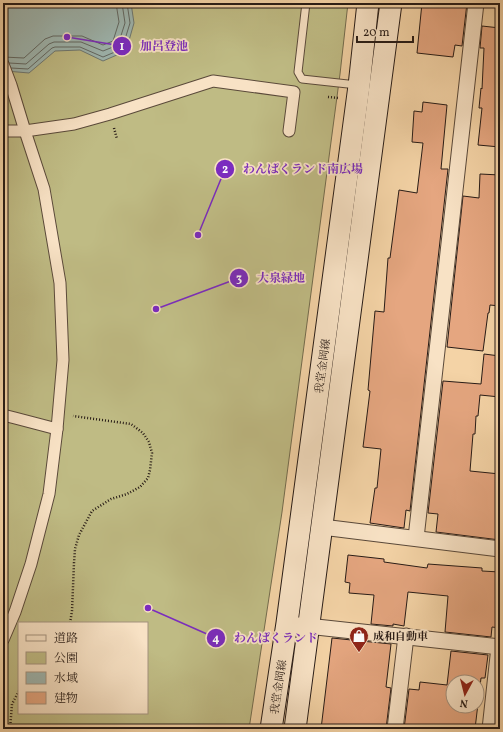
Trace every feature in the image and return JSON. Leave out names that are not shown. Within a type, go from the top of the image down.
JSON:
[{"type":"main road","name":"我堂金岡線","points":[[271,729],[287,623],[359,86],[368,3]]},
{"type":"main road","name":"我堂金岡線","points":[[295,729],[391,3]]},
{"type":"street","points":[[416,538],[476,3]]},
{"type":"street","points":[[3,64],[11,84],[44,189],[60,283],[63,360],[59,414],[48,501],[15,612],[3,640]]},
{"type":"street","points":[[3,131],[25,131],[74,124],[213,81],[294,92],[289,131]]},
{"type":"street","points":[[3,416],[57,429]]},
{"type":"street","points":[[322,527],[500,549]]},
{"type":"street","points":[[287,623],[500,647],[490,729]]},
{"type":"street","points":[[396,729],[406,636]]},
{"type":"lane","points":[[306,3],[298,72],[302,79],[359,86]]},
{"type":"path","points":[[59,414],[131,424],[143,433],[149,442],[152,453],[148,478],[144,483],[127,494],[111,499],[92,511],[79,535],[75,549],[70,622]]},
{"type":"path","points":[[10,729],[12,704],[18,693]]},
{"type":"green space","points":[[3,3],[348,3],[282,512],[249,729],[3,729]]},
{"type":"water","points":[[3,3],[131,3],[134,23],[126,51],[103,61],[80,50],[55,51],[29,73],[6,71],[3,73]]},
{"type":"building","points":[[422,3],[467,3],[462,46],[455,45],[453,57],[417,53]]},
{"type":"building","points":[[482,26],[500,28],[500,147],[478,145],[482,108],[479,108],[481,88],[482,89],[484,48],[480,48]]},
{"type":"building","points":[[423,102],[447,105],[441,169],[448,169],[410,511],[406,510],[404,528],[370,523],[375,488],[377,488],[381,449],[363,447],[370,391],[368,390],[375,311],[384,312],[388,258],[390,258],[399,190],[417,193],[423,143],[412,142],[414,111],[422,112]]},
{"type":"building","points":[[480,174],[500,175],[500,197],[496,248],[500,249],[500,306],[490,305],[483,351],[447,347],[463,196],[479,198]]},
{"type":"building","points":[[484,354],[500,356],[500,397],[480,395],[478,416],[476,416],[475,434],[473,434],[470,471],[500,474],[500,540],[436,532],[438,514],[428,513],[443,381],[481,384]]},
{"type":"building","points":[[348,555],[384,559],[384,562],[427,568],[428,564],[482,568],[482,571],[500,572],[500,628],[492,627],[491,637],[445,632],[448,596],[408,592],[404,626],[393,624],[393,626],[371,624],[374,595],[349,593],[350,583],[345,582]]},
{"type":"building","points":[[332,638],[391,644],[386,687],[391,688],[386,729],[321,729]]},
{"type":"building","points":[[451,651],[488,655],[485,678],[485,674],[448,674]]},
{"type":"building","points":[[420,682],[445,685],[445,714],[477,714],[475,729],[404,729],[409,689],[419,690]]},
{"type":"place","name":"加呂登池","points":[[67,37]]},
{"type":"place","name":"わんぱくランド南広場","points":[[198,235]]},
{"type":"place","name":"大泉緑地","points":[[156,309]]},
{"type":"place","name":"わんぱくランド","points":[[148,608]]},
{"type":"place","name":"成和自動車","points":[[359,653]]}]
